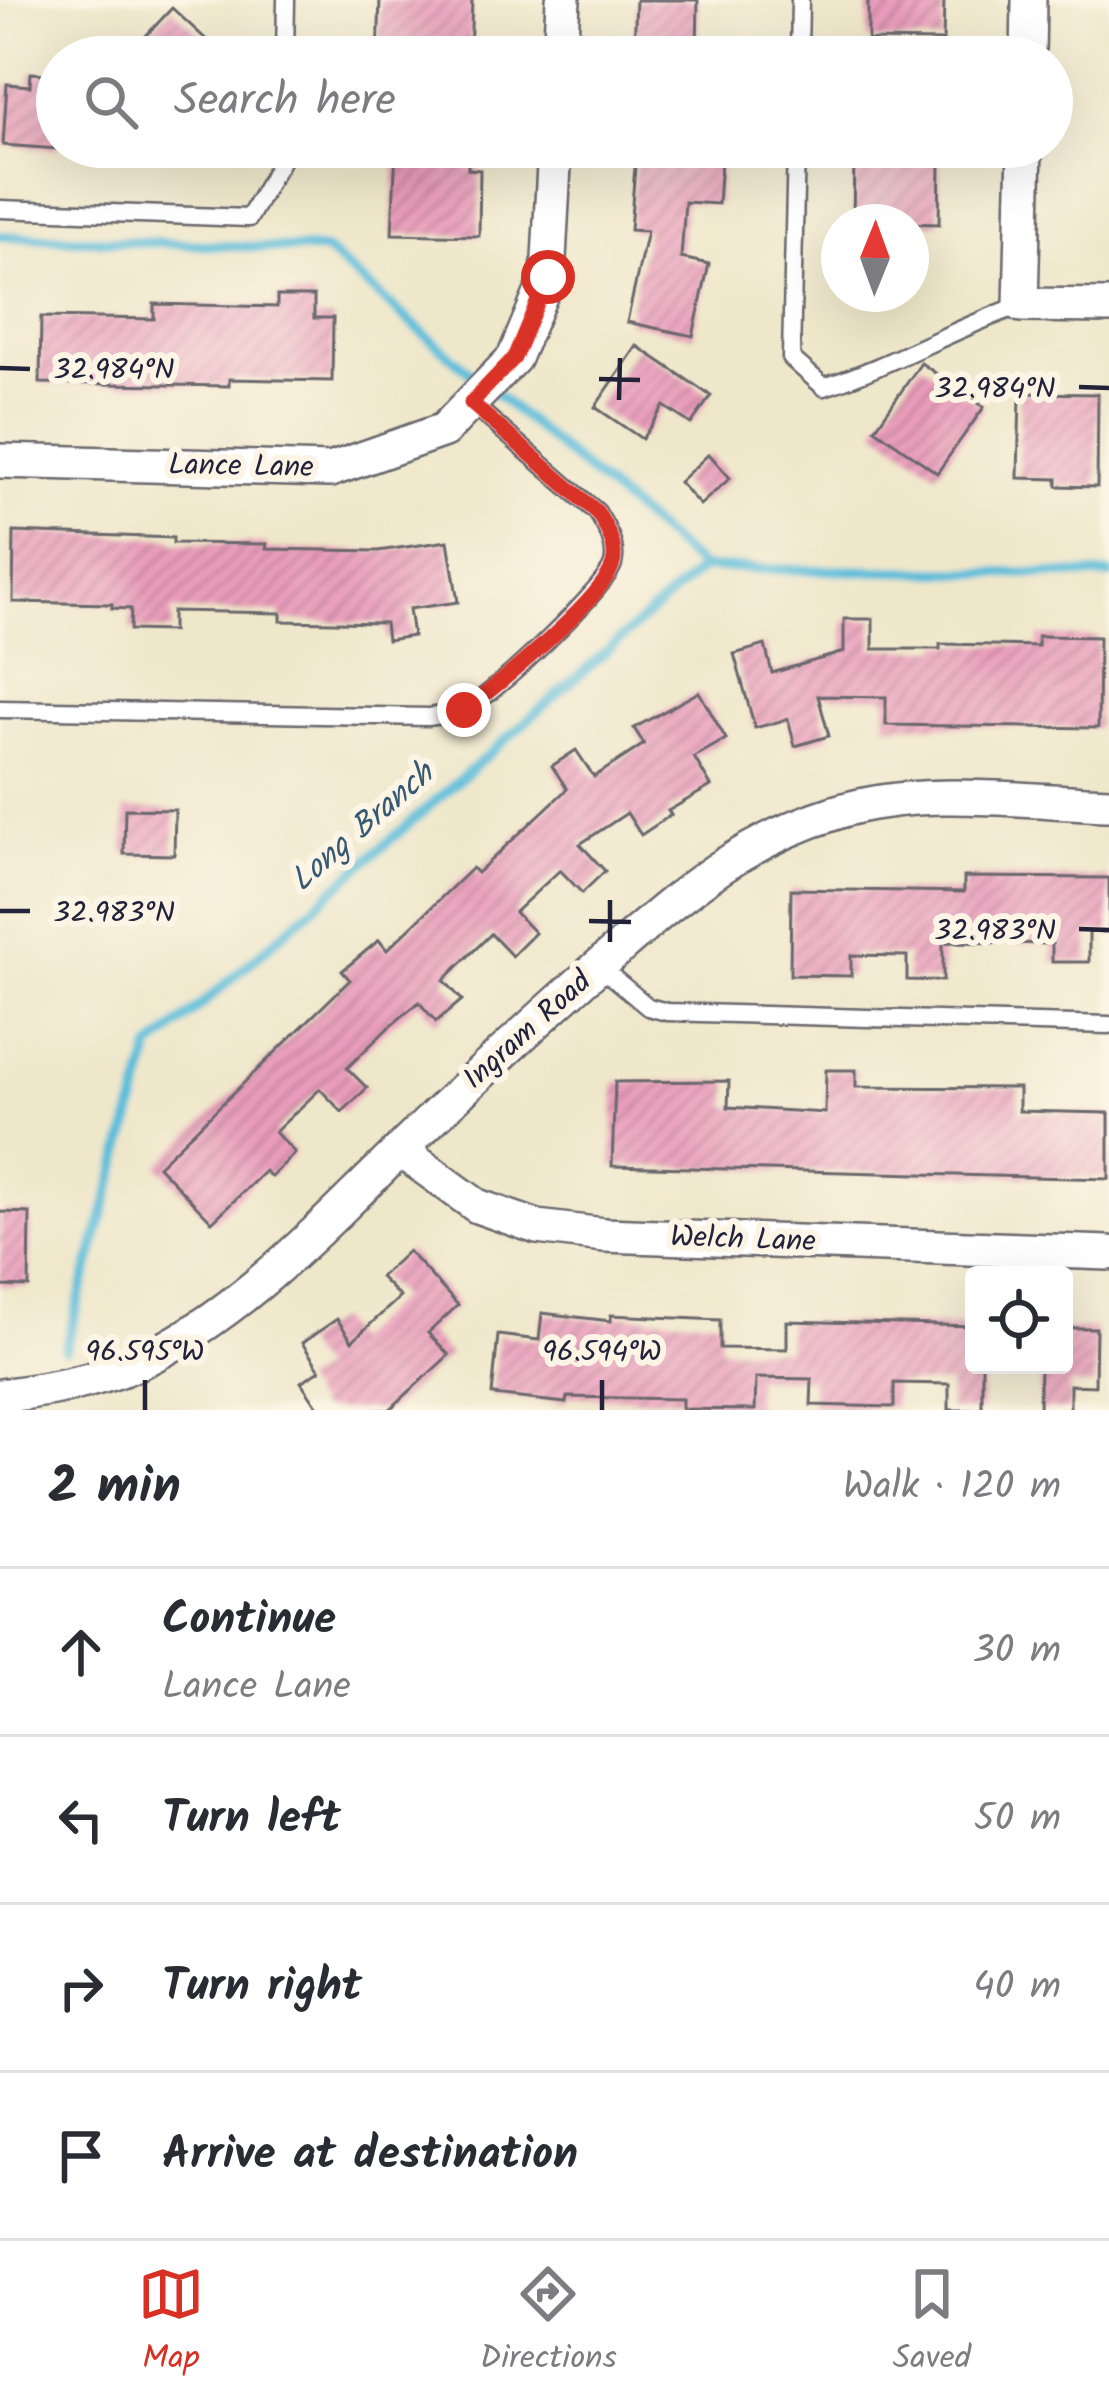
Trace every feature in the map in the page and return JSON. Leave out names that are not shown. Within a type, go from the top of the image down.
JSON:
[{"type":"street","points":[[561,36],[563,0]]},
{"type":"street","points":[[1028,36],[1029,0]]},
{"type":"street","name":"Lance Lane","points":[[0,461],[330,470],[444,430],[514,358],[548,277],[554,168]]},
{"type":"street","points":[[1024,168],[1021,305],[1109,306]]},
{"type":"street","name":"Ingram Road","points":[[0,1396],[62,1387],[131,1366],[188,1335],[271,1274],[684,891],[767,837],[842,810],[930,798],[1109,804]]},
{"type":"street","name":"Welch Lane","points":[[400,1150],[477,1206],[537,1227],[604,1234],[1109,1253]]},
{"type":"lane","points":[[285,36],[286,0]]},
{"type":"lane","points":[[799,36],[800,0]]},
{"type":"lane","points":[[0,209],[249,218],[277,168]]},
{"type":"lane","points":[[796,168],[791,358],[824,387],[878,370],[972,322],[1021,305]]},
{"type":"lane","points":[[0,709],[429,718],[464,710],[496,687],[601,586],[614,562],[610,534],[597,512],[471,403]]},
{"type":"lane","points":[[599,965],[648,1006],[667,1012],[1109,1025]]},
{"type":"building","points":[[380,0],[472,0],[471,36],[379,36]]},
{"type":"building","points":[[636,0],[698,0],[697,36],[634,36]]},
{"type":"building","points":[[868,0],[944,0],[943,36],[868,36]]},
{"type":"building","points":[[172,8],[202,36],[146,36]]},
{"type":"building","points":[[31,73],[36,73],[36,147],[3,145],[7,84],[30,86]]},
{"type":"building","points":[[395,168],[480,170],[479,236],[392,234]]},
{"type":"building","points":[[635,168],[720,168],[718,204],[685,202],[681,258],[709,264],[693,336],[627,322],[647,231],[630,230]]},
{"type":"building","points":[[854,168],[940,168],[939,224],[929,224],[929,204],[853,204]]},
{"type":"building","points":[[277,296],[314,296],[314,318],[333,318],[332,381],[229,379],[229,386],[40,383],[41,317],[154,319],[154,304],[277,307]]},
{"type":"building","points":[[637,346],[711,396],[691,424],[664,406],[642,439],[595,407]]},
{"type":"building","points":[[921,363],[984,407],[937,473],[875,429]]},
{"type":"building","points":[[1020,393],[1098,394],[1097,487],[1018,478]]},
{"type":"building","points":[[709,454],[730,478],[700,505],[679,482]]},
{"type":"building","points":[[14,532],[267,544],[266,549],[378,551],[448,541],[458,602],[409,609],[413,636],[387,640],[385,623],[281,621],[281,613],[172,611],[172,631],[130,630],[131,609],[112,608],[112,604],[13,602]]},
{"type":"building","points":[[844,619],[873,619],[873,649],[940,649],[940,644],[1038,646],[1038,636],[1099,637],[1098,728],[886,725],[886,697],[818,696],[829,736],[795,746],[788,719],[755,728],[734,654],[765,645],[772,673],[844,652]]},
{"type":"building","points":[[699,692],[726,739],[694,757],[711,786],[668,811],[671,815],[641,835],[627,813],[580,844],[605,871],[582,893],[560,870],[515,912],[535,933],[512,956],[491,934],[444,980],[462,1000],[436,1022],[419,1002],[388,1028],[347,1068],[367,1088],[342,1112],[320,1089],[275,1132],[295,1153],[271,1177],[265,1171],[212,1222],[158,1166],[350,980],[342,971],[379,940],[387,950],[472,868],[477,873],[567,789],[552,766],[576,750],[594,777],[644,744],[634,728]]},
{"type":"building","points":[[125,809],[175,810],[174,855],[124,854]]},
{"type":"building","points":[[964,877],[1109,878],[1109,932],[1089,932],[1089,962],[1052,962],[1052,944],[943,942],[943,981],[907,980],[907,956],[851,955],[851,976],[790,975],[791,889],[964,892]]},
{"type":"building","points":[[826,1070],[856,1070],[856,1087],[1019,1088],[1019,1111],[1109,1113],[1109,1179],[612,1166],[615,1082],[729,1081],[728,1107],[825,1113]]},
{"type":"building","points":[[0,1212],[30,1213],[29,1287],[0,1286]]},
{"type":"building","points":[[408,1251],[458,1305],[428,1333],[449,1355],[389,1410],[320,1410],[301,1382],[320,1370],[302,1343],[337,1319],[352,1341],[400,1297],[380,1277]]},
{"type":"building","points":[[542,1313],[611,1321],[611,1315],[720,1320],[720,1348],[787,1349],[787,1321],[965,1326],[965,1374],[982,1374],[982,1410],[949,1410],[949,1384],[894,1383],[894,1407],[811,1405],[812,1379],[756,1378],[755,1410],[682,1409],[682,1399],[567,1397],[566,1403],[492,1395],[498,1335],[539,1340]]},
{"type":"building","points":[[1073,1328],[1096,1328],[1095,1386],[1070,1385],[1070,1410],[1039,1410],[1040,1374],[1073,1374]]},
{"type":"waterway","points":[[0,236],[325,250],[702,568]]},
{"type":"waterway","name":"Long Branch","points":[[65,1349],[151,1049],[702,568],[1109,575]]},
{"type":"route","points":[[464,710],[496,687],[601,586],[614,562],[610,534],[597,512],[471,403],[514,358],[548,277]]}]
